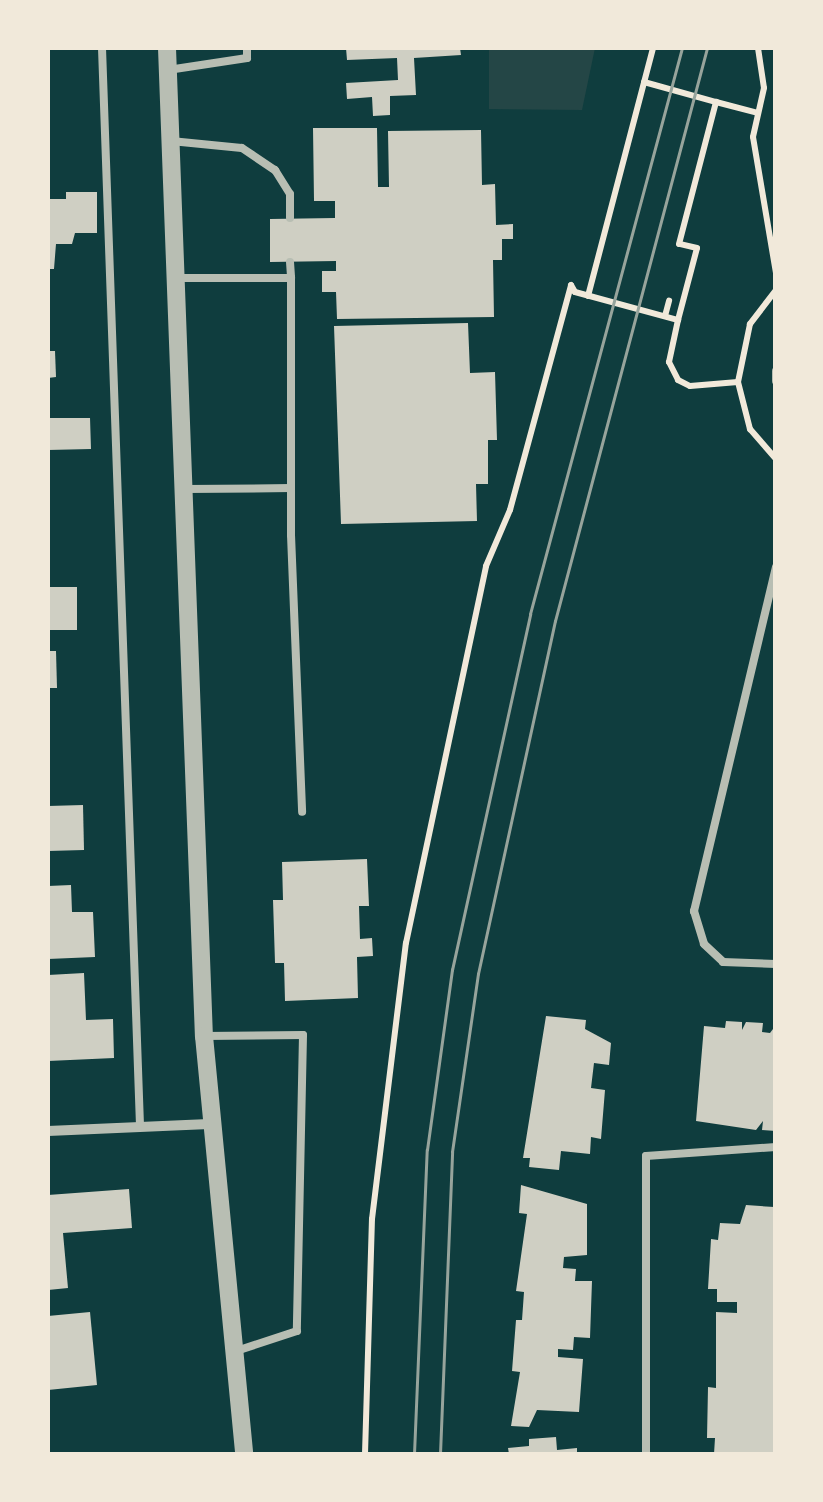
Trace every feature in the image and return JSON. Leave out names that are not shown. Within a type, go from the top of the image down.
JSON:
[{"type":"street","points":[[167,48],[204,1036],[230,1352],[244,1454]]},
{"type":"street","points":[[48,1131],[209,1124]]},
{"type":"lane","points":[[102,48],[140,1127]]},
{"type":"lane","points":[[168,70],[247,58],[247,48]]},
{"type":"lane","points":[[171,142],[242,148],[274,170],[290,194],[290,218]]},
{"type":"lane","points":[[290,262],[291,488],[302,812]]},
{"type":"lane","points":[[176,278],[291,278]]},
{"type":"lane","points":[[776,371],[776,380]]},
{"type":"lane","points":[[182,490],[291,488]]},
{"type":"lane","points":[[776,567],[694,910],[704,944],[723,962],[776,964]]},
{"type":"lane","points":[[204,1036],[303,1035],[297,1331],[230,1352]]},
{"type":"lane","points":[[646,1454],[646,1156],[776,1147]]},
{"type":"path","points":[[588,296],[653,48]]},
{"type":"path","points":[[758,48],[764,88],[755,159],[776,272]]},
{"type":"path","points":[[644,82],[758,114]]},
{"type":"path","points":[[716,102],[679,244],[697,248],[669,362],[678,380],[705,387],[738,382]]},
{"type":"path","points":[[365,1454],[372,1219],[406,942],[473,648],[481,582],[510,510],[571,285],[588,296],[678,320]]},
{"type":"path","points":[[776,290],[750,324],[738,382],[750,429],[776,459]]},
{"type":"path","points":[[664,316],[668,301]]},
{"type":"shaded area","points":[[489,48],[595,48],[582,110],[489,109]]},
{"type":"building","points":[[346,48],[460,48],[461,55],[414,58],[416,95],[390,96],[390,115],[373,116],[372,97],[347,99],[346,83],[398,80],[397,58],[347,60]]},
{"type":"building","points":[[313,128],[377,128],[378,187],[389,187],[388,131],[481,130],[482,185],[495,184],[496,225],[513,224],[513,239],[502,239],[502,260],[493,260],[494,317],[337,319],[336,292],[322,292],[322,271],[336,271],[336,261],[270,262],[270,219],[335,218],[335,201],[314,201]]},
{"type":"building","points":[[66,192],[97,192],[97,233],[75,233],[72,244],[56,244],[54,269],[48,269],[48,199],[66,199]]},
{"type":"building","points":[[468,323],[470,373],[495,372],[497,440],[488,440],[488,484],[476,484],[477,521],[341,524],[334,326]]},
{"type":"building","points":[[48,351],[55,351],[56,377],[48,378]]},
{"type":"building","points":[[48,418],[90,418],[91,449],[48,450]]},
{"type":"building","points":[[48,587],[77,587],[77,630],[48,630]]},
{"type":"building","points":[[48,651],[56,651],[57,688],[48,688]]},
{"type":"building","points":[[83,805],[84,850],[48,851],[48,806]]},
{"type":"building","points":[[367,859],[369,906],[359,906],[360,939],[372,938],[373,956],[357,957],[358,998],[285,1001],[284,963],[275,963],[273,900],[283,900],[282,862]]},
{"type":"building","points":[[71,885],[72,912],[93,912],[95,957],[48,959],[48,886]]},
{"type":"building","points":[[84,973],[86,1020],[113,1019],[114,1058],[48,1061],[48,975]]},
{"type":"building","points":[[546,1016],[586,1020],[585,1029],[611,1043],[609,1065],[594,1063],[591,1088],[605,1090],[601,1139],[591,1137],[590,1154],[561,1151],[559,1170],[529,1167],[530,1158],[523,1158]]},
{"type":"building","points":[[726,1021],[742,1022],[742,1030],[746,1022],[763,1023],[762,1032],[770,1033],[776,1025],[776,1131],[762,1130],[763,1121],[756,1130],[696,1121],[704,1026],[725,1028]]},
{"type":"building","points":[[521,1185],[587,1204],[587,1255],[564,1257],[563,1268],[576,1269],[575,1281],[592,1281],[590,1338],[574,1337],[573,1350],[558,1349],[558,1357],[583,1359],[579,1412],[537,1410],[529,1427],[511,1426],[520,1372],[512,1371],[516,1320],[522,1320],[524,1292],[516,1291],[527,1214],[519,1213]]},
{"type":"building","points":[[129,1189],[132,1228],[63,1233],[68,1288],[48,1290],[48,1195]]},
{"type":"building","points":[[746,1205],[774,1207],[776,1213],[776,1454],[714,1454],[715,1438],[707,1438],[708,1387],[716,1388],[716,1312],[737,1313],[737,1302],[717,1302],[717,1289],[708,1289],[711,1239],[718,1240],[720,1223],[740,1224]]},
{"type":"building","points":[[90,1312],[97,1385],[48,1390],[48,1316]]},
{"type":"building","points":[[556,1437],[557,1450],[577,1448],[577,1454],[509,1454],[508,1448],[529,1446],[529,1439]]},
{"type":"tram line","points":[[414,1454],[427,1150],[452,970],[530,614],[682,48]]},
{"type":"tram line","points":[[440,1454],[452,1152],[478,974],[555,621],[707,48]]}]
